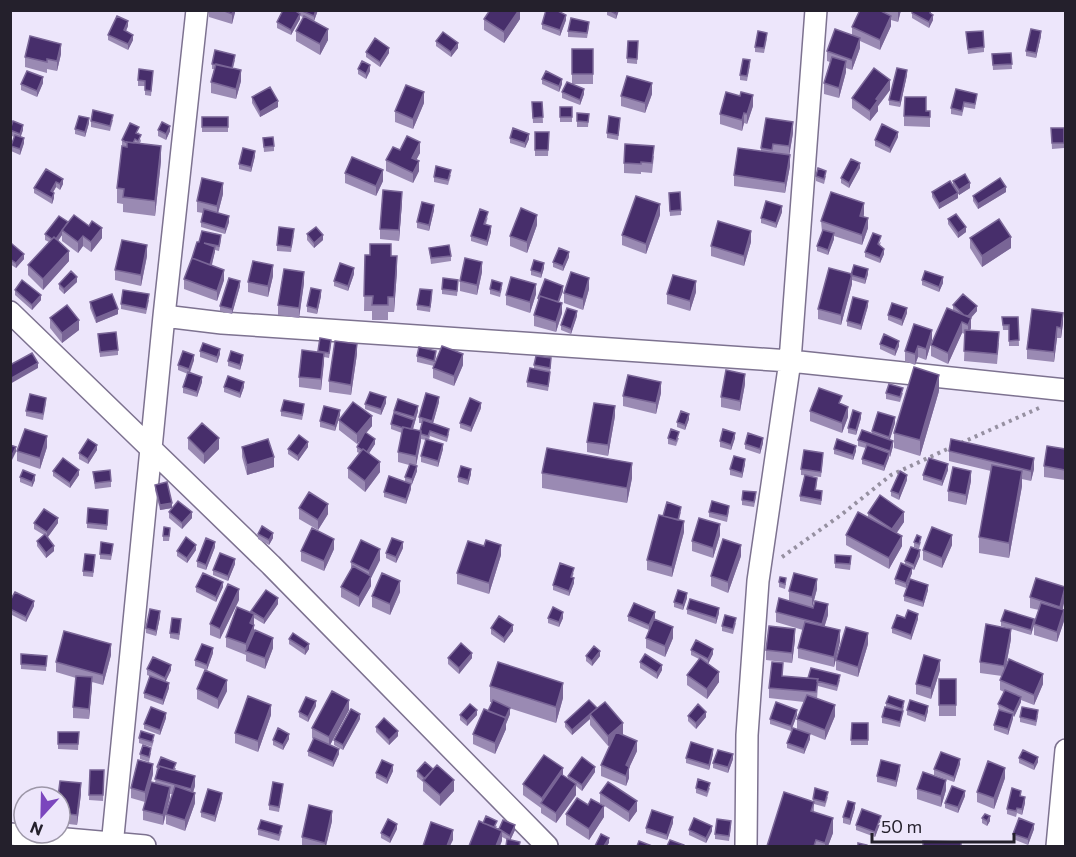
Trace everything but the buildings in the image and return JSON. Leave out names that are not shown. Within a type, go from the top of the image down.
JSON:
[{"type":"street","points":[[112,845],[164,316],[197,10]]},
{"type":"street","points":[[746,846],[747,735],[758,581],[790,362],[816,10]]},
{"type":"street","points":[[10,312],[152,448],[547,846]]},
{"type":"street","points":[[164,316],[233,324],[790,362],[1065,390]]},
{"type":"street","points":[[1057,846],[1065,750]]},
{"type":"street","points":[[10,834],[112,845],[145,846]]},
{"type":"path","points":[[758,581],[785,555],[841,515],[891,475],[1044,405]]}]
